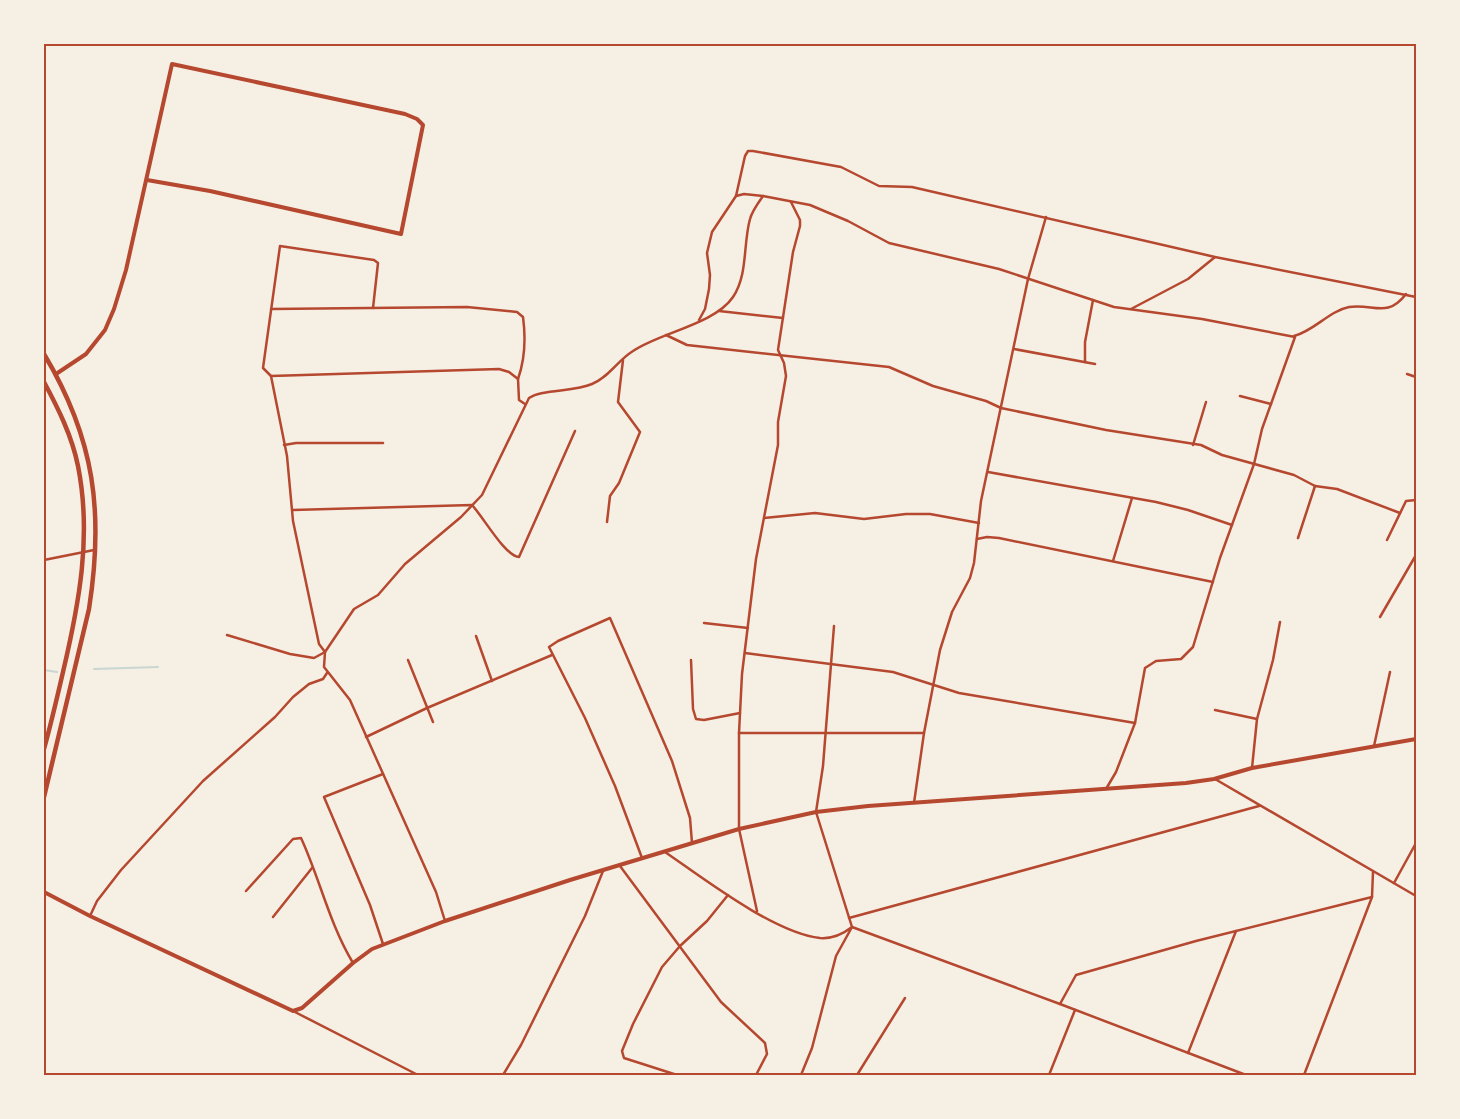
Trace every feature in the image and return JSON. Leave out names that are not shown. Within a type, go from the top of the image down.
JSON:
[{"type":"highway","points":[[44,354],[56,374],[81,431],[90,462],[96,519],[96,550],[89,610],[44,797]]},
{"type":"highway","points":[[44,382],[69,435],[77,464],[82,491],[84,553],[74,626],[44,749]]},
{"type":"main road","points":[[56,374],[86,354],[105,330],[114,309],[126,270],[146,180],[172,64],[405,114],[418,119],[423,125],[402,234],[210,191],[146,180]]},
{"type":"main road","points":[[44,892],[90,916],[293,1011],[302,1008],[353,963],[383,944],[445,922],[739,829],[816,812],[914,803],[1106,790],[1214,779],[1252,768],[1416,739]]},
{"type":"street","points":[[699,320],[705,309],[709,289],[710,275],[707,253],[712,232],[736,196],[745,156],[748,151],[841,167],[879,186],[912,187],[1215,257],[1416,297]]},
{"type":"street","points":[[736,196],[744,194],[763,196],[830,212],[889,243],[999,269],[1129,310],[1202,319],[1295,338],[1262,429],[1254,464],[1213,582],[1200,631],[1188,655],[1181,659],[1156,661],[1146,668],[1135,723],[1116,772],[1106,790]]},
{"type":"street","points":[[227,635],[290,654],[314,658],[325,652],[354,609],[378,595],[405,564],[472,505],[490,480],[525,404],[532,395],[590,385],[607,376],[632,351],[719,310],[732,299],[742,273],[750,218],[763,196]]},
{"type":"street","points":[[757,912],[739,829],[739,733],[748,628],[764,518],[778,445],[778,422],[786,376],[784,363],[780,355],[783,318],[793,252],[800,226],[792,202]]},
{"type":"street","points":[[914,803],[924,733],[940,650],[952,612],[970,578],[988,472],[1028,279],[1046,217]]},
{"type":"street","points":[[373,308],[378,263],[374,260],[280,246],[264,368],[271,376],[284,445],[297,541],[319,644],[325,652],[324,667],[350,700],[436,892],[445,922]]},
{"type":"street","points":[[1129,310],[1188,280],[1215,257]]},
{"type":"street","points":[[1290,337],[1300,334],[1339,311],[1350,307],[1383,309],[1398,304],[1406,294]]},
{"type":"street","points":[[1085,362],[1085,342],[1093,300]]},
{"type":"street","points":[[271,309],[468,307],[520,313],[523,317],[526,336],[518,380],[519,400],[525,404]]},
{"type":"street","points":[[719,310],[783,318]]},
{"type":"street","points":[[666,335],[687,345],[889,368],[933,386],[986,401],[1001,408],[1106,430],[1169,438],[1193,445],[1201,445],[1222,454],[1294,475],[1315,486],[1337,489],[1400,513]]},
{"type":"street","points":[[1014,349],[1095,364]]},
{"type":"street","points":[[608,522],[610,496],[619,483],[640,432],[618,402],[623,359]]},
{"type":"street","points":[[271,376],[499,370],[509,372],[518,380]]},
{"type":"street","points":[[1407,374],[1416,377]]},
{"type":"street","points":[[1240,396],[1271,404]]},
{"type":"street","points":[[1193,445],[1206,402]]},
{"type":"street","points":[[293,510],[472,505],[484,517],[505,550],[513,556],[519,557],[575,431]]},
{"type":"street","points":[[284,445],[296,443],[383,443]]},
{"type":"street","points":[[988,472],[1188,510],[1232,525]]},
{"type":"street","points":[[1298,538],[1315,486]]},
{"type":"street","points":[[1113,561],[1132,498]]},
{"type":"street","points":[[1387,540],[1406,501],[1416,500]]},
{"type":"street","points":[[764,518],[815,513],[864,519],[906,514],[930,514],[979,523]]},
{"type":"street","points":[[977,539],[987,536],[998,538],[1213,582]]},
{"type":"street","points":[[44,560],[96,550]]},
{"type":"street","points":[[1380,617],[1416,554]]},
{"type":"street","points":[[643,859],[615,786],[589,727],[549,647],[551,644],[610,618],[678,776],[690,818],[692,843]]},
{"type":"street","points":[[1252,768],[1257,719],[1273,660],[1280,622]]},
{"type":"street","points":[[704,623],[748,628]]},
{"type":"street","points":[[802,1075],[812,1048],[836,956],[852,927],[816,812],[834,626]]},
{"type":"street","points":[[476,636],[492,681]]},
{"type":"street","points":[[745,653],[893,672],[933,686],[1002,701],[1135,723]]},
{"type":"street","points":[[366,737],[427,708],[552,655]]},
{"type":"street","points":[[408,660],[433,722]]},
{"type":"street","points":[[691,660],[693,709],[696,719],[704,720],[740,713]]},
{"type":"street","points":[[1374,746],[1390,672]]},
{"type":"street","points":[[90,916],[97,901],[121,870],[204,781],[275,717],[293,697],[309,684],[323,679],[327,673]]},
{"type":"street","points":[[1215,710],[1257,719]]},
{"type":"street","points":[[739,733],[924,733]]},
{"type":"street","points":[[383,774],[324,797],[370,905],[383,944]]},
{"type":"street","points":[[1214,779],[1416,896]]},
{"type":"street","points":[[849,918],[1258,806]]},
{"type":"street","points":[[246,891],[297,837],[302,839],[340,941],[353,963]]},
{"type":"street","points":[[1394,883],[1416,844]]},
{"type":"street","points":[[665,852],[728,896],[784,927],[820,938],[842,934],[852,927]]},
{"type":"street","points":[[620,866],[721,1002],[765,1043],[768,1054],[756,1075]]},
{"type":"street","points":[[273,917],[312,868]]},
{"type":"street","points":[[503,1075],[521,1045],[585,916],[603,871]]},
{"type":"street","points":[[1304,1075],[1372,897],[1373,872]]},
{"type":"street","points":[[677,1075],[624,1058],[622,1051],[633,1024],[662,967],[680,946],[707,921],[728,896]]},
{"type":"street","points":[[1060,1004],[1076,975],[1236,931],[1372,897]]},
{"type":"street","points":[[852,927],[1246,1075]]},
{"type":"street","points":[[1188,1053],[1236,931]]},
{"type":"street","points":[[857,1075],[904,998]]},
{"type":"street","points":[[1049,1075],[1075,1010]]},
{"type":"street","points":[[293,1011],[418,1075]]},
{"type":"waterway","points":[[94,669],[158,667]]},
{"type":"waterway","points":[[44,670],[57,672]]}]
